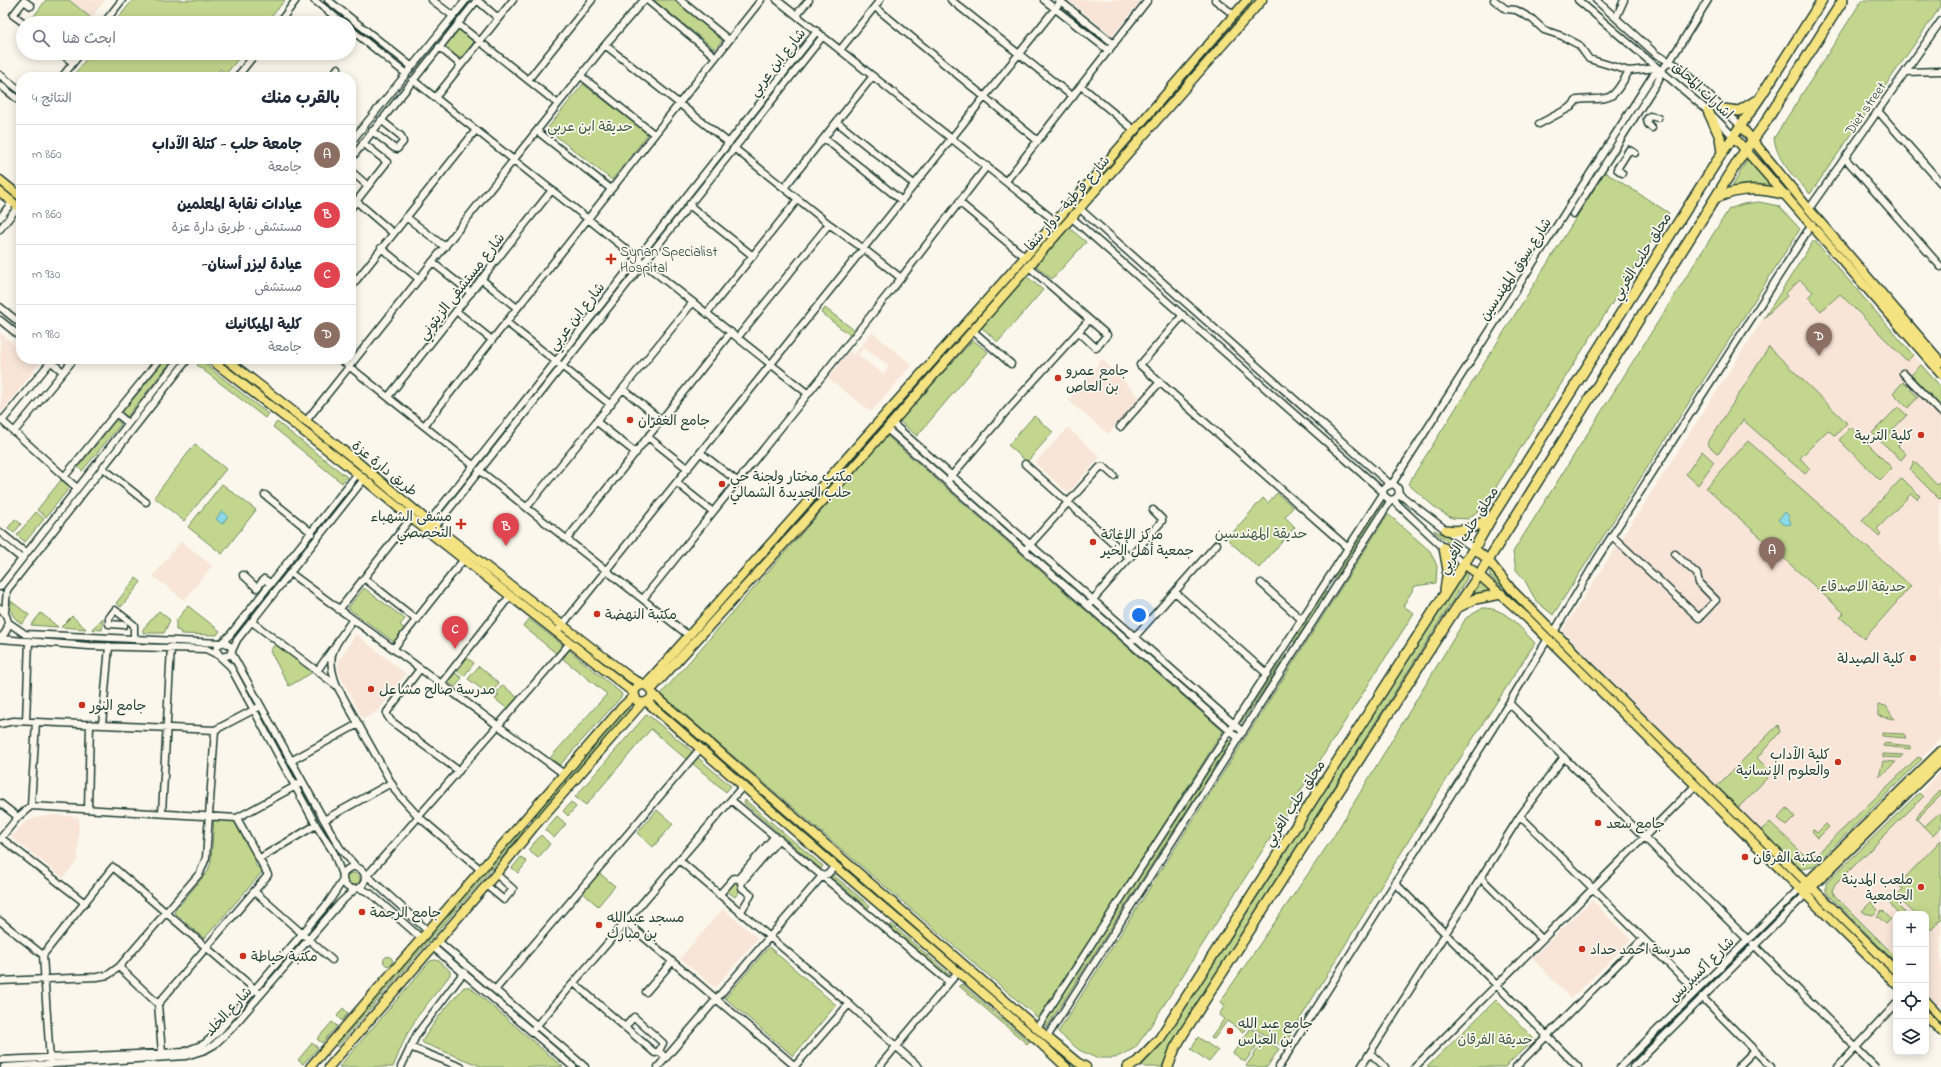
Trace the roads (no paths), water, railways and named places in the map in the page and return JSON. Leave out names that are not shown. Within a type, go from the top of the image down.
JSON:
[{"type":"highway","name":"محلق حلب الغربي","points":[[1128,1067],[1137,1062],[1160,1038],[1464,564],[1492,516],[1722,153],[1761,96],[1822,0]]},
{"type":"highway","points":[[1168,1067],[1175,1048],[1185,1031],[1454,610],[1479,575],[1752,140],[1843,0]]},
{"type":"highway","points":[[1724,109],[1739,111],[1746,108],[1761,96]]},
{"type":"highway","points":[[1708,111],[1720,137],[1722,153]]},
{"type":"highway","points":[[1716,198],[1728,192],[1753,189],[1770,190],[1786,195]]},
{"type":"highway","points":[[1446,530],[1454,532],[1471,529],[1492,516]]},
{"type":"highway","points":[[1443,595],[1448,570],[1444,548]]},
{"type":"highway","points":[[1454,610],[1475,599],[1501,594]]},
{"type":"main road","points":[[329,1067],[496,874],[533,828],[645,702],[647,688],[688,635],[1025,257],[1150,110],[1247,0]]},
{"type":"main road","name":"شارع قرطبة- دوار شفا","points":[[647,688],[842,480],[998,303],[1028,266],[1080,209],[1230,34],[1262,0]]},
{"type":"main road","points":[[1223,28],[1230,34]]},
{"type":"main road","points":[[1150,110],[1159,118]]},
{"type":"main road","points":[[1741,126],[1809,209],[1941,362]]},
{"type":"main road","points":[[1734,137],[1812,224],[1941,373]]},
{"type":"main road","points":[[1773,181],[1777,174],[1780,173]]},
{"type":"main road","points":[[0,180],[16,193]]},
{"type":"main road","points":[[0,192],[16,205]]},
{"type":"main road","points":[[990,296],[998,303]]},
{"type":"main road","points":[[217,364],[350,462],[361,476],[411,518],[570,642],[634,695],[637,701],[645,702],[1038,1041],[1066,1067]]},
{"type":"main road","name":"طريق دارة عزة","points":[[232,364],[306,421],[350,462],[562,625],[647,688],[1047,1037],[1077,1062],[1086,1067]]},
{"type":"main road","points":[[834,473],[842,480]]},
{"type":"main road","points":[[1474,548],[1488,560],[1512,590],[1893,968]]},
{"type":"main road","points":[[1464,564],[1501,594],[1895,983]]},
{"type":"main road","points":[[310,1067],[634,695],[637,687],[647,688]]},
{"type":"main road","points":[[1802,892],[1941,751]]},
{"type":"main road","points":[[1809,885],[1941,760]]},
{"type":"main road","points":[[524,820],[533,828]]},
{"type":"main road","points":[[1929,1006],[1940,1023]]},
{"type":"main road","points":[[1929,1018],[1940,1023]]},
{"type":"main road","points":[[328,1046],[338,1056]]},
{"type":"street","points":[[109,16],[122,0]]},
{"type":"street","points":[[284,16],[296,0]]},
{"type":"street","points":[[314,0],[334,16]]},
{"type":"street","points":[[328,0],[348,16]]},
{"type":"street","points":[[432,0],[453,16]]},
{"type":"street","points":[[356,136],[466,0]]},
{"type":"street","points":[[356,152],[477,0],[498,18]]},
{"type":"street","points":[[435,98],[513,0]]},
{"type":"street","points":[[528,80],[592,0]]},
{"type":"street","points":[[356,359],[605,45],[646,0],[716,57]]},
{"type":"street","points":[[680,0],[729,40]]},
{"type":"street","points":[[424,426],[760,0]]},
{"type":"street","points":[[777,0],[1055,221]]},
{"type":"street","points":[[796,15],[809,0]]},
{"type":"street","points":[[840,50],[880,0]]},
{"type":"street","points":[[951,0],[1072,97]]},
{"type":"street","points":[[1044,0],[1108,51]]},
{"type":"street","points":[[1006,181],[1148,0]]},
{"type":"street","points":[[1215,0],[1234,15]]},
{"type":"street","points":[[1494,0],[1506,9],[1516,10],[1532,19],[1544,30],[1562,36],[1579,45],[1589,59],[1629,72],[1659,70]]},
{"type":"street","points":[[1573,214],[1660,77],[1659,70],[1578,0]]},
{"type":"street","points":[[1596,0],[1658,55],[1678,66],[1741,126]]},
{"type":"street","points":[[1616,18],[1624,0]]},
{"type":"street","name":"اشارات المحلق","points":[[1708,0],[1670,61],[1659,70],[1708,111],[1734,137]]},
{"type":"street","points":[[16,17],[13,15],[24,1],[31,6]]},
{"type":"street","points":[[557,632],[864,249],[1060,1],[1114,44]]},
{"type":"street","points":[[875,7],[1038,141]]},
{"type":"street","name":"Diet street","points":[[1809,209],[1941,21]]},
{"type":"street","points":[[356,22],[411,66]]},
{"type":"street","points":[[458,24],[558,104]]},
{"type":"street","name":"شارع ابن عربي","points":[[432,524],[473,465],[817,31]]},
{"type":"street","points":[[356,34],[406,73]]},
{"type":"street","points":[[432,524],[479,470],[823,36]]},
{"type":"street","points":[[605,45],[729,143]]},
{"type":"street","points":[[439,47],[461,64]]},
{"type":"street","points":[[70,60],[74,63]]},
{"type":"street","points":[[66,72],[76,60]]},
{"type":"street","points":[[241,72],[250,60]]},
{"type":"street","points":[[335,72],[338,68]]},
{"type":"street","name":"شارع سوق المهندسين","points":[[1391,484],[1653,75],[1659,70]]},
{"type":"street","points":[[1905,72],[1941,71]]},
{"type":"street","points":[[1539,124],[1571,107],[1577,100],[1608,99],[1615,93],[1629,72]]},
{"type":"street","points":[[0,75],[16,88]]},
{"type":"street","points":[[581,76],[654,134]]},
{"type":"street","points":[[784,188],[873,76]]},
{"type":"street","points":[[413,80],[807,393]]},
{"type":"street","points":[[0,85],[16,98]]},
{"type":"street","points":[[1081,86],[1134,129]]},
{"type":"street","points":[[1633,106],[1640,110]]},
{"type":"street","points":[[756,108],[762,112]]},
{"type":"street","points":[[1878,111],[1941,183]]},
{"type":"street","points":[[1652,128],[1648,124],[1647,119],[1650,116],[1658,118]]},
{"type":"street","points":[[372,132],[397,149],[403,142],[402,136],[381,120]]},
{"type":"street","points":[[837,122],[915,185]]},
{"type":"street","points":[[356,281],[476,130]]},
{"type":"street","points":[[537,131],[611,189]]},
{"type":"street","points":[[824,138],[902,201]]},
{"type":"street","points":[[363,143],[387,162],[356,201],[394,233]]},
{"type":"street","points":[[734,148],[829,224],[864,249],[900,278]]},
{"type":"street","points":[[1622,173],[1617,169],[1629,150],[1635,154]]},
{"type":"street","points":[[1845,158],[1941,267]]},
{"type":"street","points":[[643,599],[900,278],[987,166]]},
{"type":"street","points":[[356,175],[368,186]]},
{"type":"street","name":"شارع مستشفى الزيتوني","points":[[388,397],[552,190]]},
{"type":"street","points":[[707,313],[798,199]]},
{"type":"street","points":[[959,202],[1025,257]]},
{"type":"street","points":[[689,205],[752,256]]},
{"type":"street","points":[[1,213],[16,206]]},
{"type":"street","points":[[0,229],[16,207]]},
{"type":"street","points":[[1080,209],[1338,438],[1391,484],[1397,487],[1399,494],[1446,530],[1474,548]]},
{"type":"street","points":[[406,217],[445,247]]},
{"type":"street","points":[[1072,218],[1183,315],[1388,499],[1392,500],[1444,548],[1464,564]]},
{"type":"street","points":[[738,338],[829,224]]},
{"type":"street","points":[[1554,632],[1612,536],[1812,224]]},
{"type":"street","points":[[382,248],[419,279]]},
{"type":"street","points":[[432,262],[471,293]]},
{"type":"street","points":[[1028,266],[1107,335],[1096,348],[1079,332]]},
{"type":"street","points":[[481,279],[517,308]]},
{"type":"street","points":[[527,507],[693,302]]},
{"type":"street","points":[[0,307],[16,320]]},
{"type":"street","points":[[456,311],[492,340]]},
{"type":"street","points":[[1183,315],[1140,365],[1348,548]]},
{"type":"street","points":[[0,320],[16,333]]},
{"type":"street","points":[[947,482],[1009,408],[1089,320]]},
{"type":"street","points":[[506,322],[610,405]]},
{"type":"street","points":[[973,331],[1011,364]]},
{"type":"street","points":[[567,539],[731,332]]},
{"type":"street","points":[[48,364],[1,420],[78,488]]},
{"type":"street","points":[[55,364],[63,372]]},
{"type":"street","points":[[14,432],[70,364]]},
{"type":"street","points":[[64,477],[156,364]]},
{"type":"street","points":[[0,587],[175,364]]},
{"type":"street","points":[[184,364],[7,590],[2,610],[9,623],[25,634],[228,643],[302,782],[340,848],[365,876],[428,931]]},
{"type":"street","points":[[346,364],[473,465]]},
{"type":"street","points":[[306,421],[352,364]]},
{"type":"street","points":[[1903,373],[1941,412]]},
{"type":"street","points":[[1259,383],[1267,374]]},
{"type":"street","points":[[1120,427],[1160,382]]},
{"type":"street","points":[[623,389],[661,420]]},
{"type":"street","points":[[116,413],[128,423]]},
{"type":"street","points":[[597,422],[636,453]]},
{"type":"street","points":[[889,426],[952,476],[1243,732]]},
{"type":"street","points":[[889,426],[947,482],[1238,738]]},
{"type":"street","points":[[648,437],[688,469]]},
{"type":"street","points":[[1331,447],[1338,438]]},
{"type":"street","points":[[701,453],[737,481]]},
{"type":"street","points":[[1025,464],[1130,558]]},
{"type":"street","points":[[1025,550],[1100,467],[1104,467],[1114,476]]},
{"type":"street","points":[[103,468],[146,502]]},
{"type":"street","points":[[479,470],[688,635]]},
{"type":"street","points":[[361,476],[312,533],[230,635],[217,647],[218,655],[230,666],[316,825],[334,853],[347,887],[370,893],[421,938]]},
{"type":"street","points":[[0,639],[109,646],[206,649],[218,655],[228,657],[231,650],[361,476]]},
{"type":"street","points":[[677,483],[713,512]]},
{"type":"street","points":[[1037,1028],[1324,586],[1386,486],[1391,484]]},
{"type":"street","points":[[1047,1037],[1332,592],[1392,500],[1399,494]]},
{"type":"street","points":[[265,495],[312,533]]},
{"type":"street","points":[[1088,606],[1162,521],[1162,519],[1153,510]]},
{"type":"street","points":[[339,610],[411,518]]},
{"type":"street","points":[[0,532],[24,556]]},
{"type":"street","points":[[1612,536],[1699,618],[1716,600],[1699,583],[1697,574],[1674,554]]},
{"type":"street","points":[[0,541],[24,556]]},
{"type":"street","points":[[1130,643],[1218,544]]},
{"type":"street","points":[[393,649],[464,559]]},
{"type":"street","points":[[290,573],[564,774]]},
{"type":"street","points":[[243,575],[257,588],[264,579],[271,584]]},
{"type":"street","points":[[364,578],[417,620]]},
{"type":"street","points":[[1262,583],[1302,620]]},
{"type":"street","points":[[1324,586],[1332,592]]},
{"type":"street","points":[[1175,592],[1267,674]]},
{"type":"street","points":[[441,684],[510,596]]},
{"type":"street","points":[[124,625],[109,624],[109,618],[115,610],[134,625],[134,639]]},
{"type":"street","points":[[317,671],[353,619]]},
{"type":"street","points":[[252,622],[337,686]]},
{"type":"street","points":[[0,639],[6,633],[9,623]]},
{"type":"street","points":[[117,638],[117,646]]},
{"type":"street","points":[[1279,1067],[1509,703],[1547,640]]},
{"type":"street","points":[[26,721],[29,641]]},
{"type":"street","points":[[357,889],[365,876],[419,817],[570,642]]},
{"type":"street","points":[[102,725],[109,646]]},
{"type":"street","points":[[162,813],[170,647]]},
{"type":"street","points":[[1284,647],[1293,654]]},
{"type":"street","points":[[332,650],[331,667],[337,686],[391,783],[407,805],[419,817],[481,870]]},
{"type":"street","points":[[420,669],[387,712],[388,718],[459,771]]},
{"type":"street","points":[[1509,703],[1748,939]]},
{"type":"street","points":[[0,724],[14,721],[26,721],[215,730],[261,706]]},
{"type":"street","points":[[36,722],[30,806],[18,817],[0,839],[84,903]]},
{"type":"street","points":[[88,809],[90,724]]},
{"type":"street","points":[[291,761],[358,724]]},
{"type":"street","points":[[0,981],[97,977],[108,974],[118,967],[167,913],[204,868],[215,730]]},
{"type":"street","points":[[496,990],[700,749]]},
{"type":"street","points":[[1361,1067],[1520,816],[1564,757]]},
{"type":"street","points":[[30,806],[237,818],[302,782]]},
{"type":"street","points":[[324,820],[391,783]]},
{"type":"street","points":[[532,1031],[743,786]]},
{"type":"street","points":[[1415,1067],[1695,786]]},
{"type":"street","points":[[732,800],[949,982]]},
{"type":"street","points":[[0,803],[18,817]]},
{"type":"street","points":[[1520,816],[1696,991]]},
{"type":"street","points":[[158,1004],[268,875],[237,818]]},
{"type":"street","points":[[260,858],[316,825]]},
{"type":"street","points":[[719,895],[734,878],[738,879],[777,837]]},
{"type":"street","points":[[740,913],[752,895],[742,888],[741,883],[777,837]]},
{"type":"street","points":[[679,860],[849,1004],[919,1067]]},
{"type":"street","points":[[658,1067],[822,876],[828,874],[835,866]]},
{"type":"street","points":[[50,1064],[43,955],[114,867],[261,994]]},
{"type":"street","points":[[0,1060],[162,1053],[189,1050],[204,1044],[218,1032],[328,903],[343,879],[347,869],[357,868]]},
{"type":"street","points":[[486,885],[504,900],[513,889],[496,874]]},
{"type":"street","points":[[1481,878],[1542,939]]},
{"type":"street","points":[[1395,883],[1578,1067]]},
{"type":"street","name":"شارع الخلد","points":[[4,1067],[176,1057],[196,1054],[205,1050],[222,1038],[309,939],[357,889]]},
{"type":"street","points":[[254,892],[332,960]]},
{"type":"street","points":[[1632,1067],[1702,998],[1802,892]]},
{"type":"street","name":"شارع أكسبريس","points":[[1620,1067],[1748,939],[1802,892]]},
{"type":"street","points":[[0,921],[43,955]]},
{"type":"street","points":[[626,922],[796,1067],[849,1004]]},
{"type":"street","points":[[1516,1067],[1643,939]]},
{"type":"street","points":[[435,944],[496,990],[585,1067]]},
{"type":"street","points":[[435,944],[464,972],[573,1067]]},
{"type":"street","points":[[1753,944],[1875,1067]]},
{"type":"street","points":[[646,992],[672,962]]},
{"type":"street","points":[[118,967],[158,1004],[162,1053]]},
{"type":"street","points":[[401,1067],[410,1047],[425,1023],[464,972]]},
{"type":"street","points":[[879,1067],[958,972]]},
{"type":"street","points":[[574,983],[655,1053],[659,1051]]},
{"type":"street","points":[[1702,998],[1771,1067]]},
{"type":"street","points":[[1838,1067],[1893,1007]]},
{"type":"street","points":[[625,1027],[634,1018],[663,1043],[659,1051]]},
{"type":"street","points":[[410,1047],[461,1067]]},
{"type":"street","points":[[659,1051],[666,1058]]},
{"type":"street","points":[[1738,1067],[1754,1051]]},
{"type":"street","points":[[1370,1053],[1385,1067]]},
{"type":"water","points":[[222,511],[228,516],[222,524],[216,519]]},
{"type":"water","points":[[1785,512],[1788,515],[1791,524],[1787,525],[1778,520]]},
{"type":"place","name":"Syrian Specialist Hospital","points":[[611,259]]},
{"type":"place","name":"كلية الميكانيك","points":[[1819,356]]},
{"type":"place","name":"جامع عمرو بن العاص","points":[[1058,378]]},
{"type":"place","name":"جامع الغفران","points":[[630,420]]},
{"type":"place","name":"كلية التربية","points":[[1921,435]]},
{"type":"place","name":"مكتب مختار ولجنة حي حلب الجديدة الشمالي","points":[[722,484]]},
{"type":"place","name":"مشفى الشهباء التخصصي","points":[[461,524]]},
{"type":"place","name":"مركز الإغاثة جمعية أهل الخير","points":[[1093,542]]},
{"type":"place","name":"عيادات نقابة المعلمين","points":[[506,546]]},
{"type":"place","name":"جامعة حلب - كتلة الآداب","points":[[1772,570]]},
{"type":"place","name":"مكتبة النهضة","points":[[597,614]]},
{"type":"place","name":"عيادة ليزر أسنان-","points":[[455,649]]},
{"type":"place","name":"كلية الصيدلة","points":[[1913,658]]},
{"type":"place","name":"مدرسة صالح مشاعل","points":[[371,689]]},
{"type":"place","name":"جامع النور","points":[[82,705]]},
{"type":"place","name":"كلية الآداب والعلوم الإنسانية","points":[[1838,762]]},
{"type":"place","name":"جامع سعد","points":[[1598,823]]},
{"type":"place","name":"مكتبة الفرقان","points":[[1745,857]]},
{"type":"place","name":"ملعب المدينة الجامعية","points":[[1921,887]]},
{"type":"place","name":"جامع الرحمة","points":[[362,912]]},
{"type":"place","name":"مسجد عبدالله بن مبارك","points":[[599,925]]},
{"type":"place","name":"مدرسة احمد حداد","points":[[1582,949]]},
{"type":"place","name":"مكتبة خياطة","points":[[243,956]]},
{"type":"place","name":"جامع عبد الله بن العباس","points":[[1230,1031]]},
{"type":"park label","name":"حديقة ابن عربي","points":[[590,126]]},
{"type":"park label","name":"حديقة المهندسين","points":[[1261,533]]},
{"type":"park label","name":"حديقة الاصدقاء","points":[[1863,586]]},
{"type":"park label","name":"حديقة الفرقان","points":[[1495,1039]]}]
